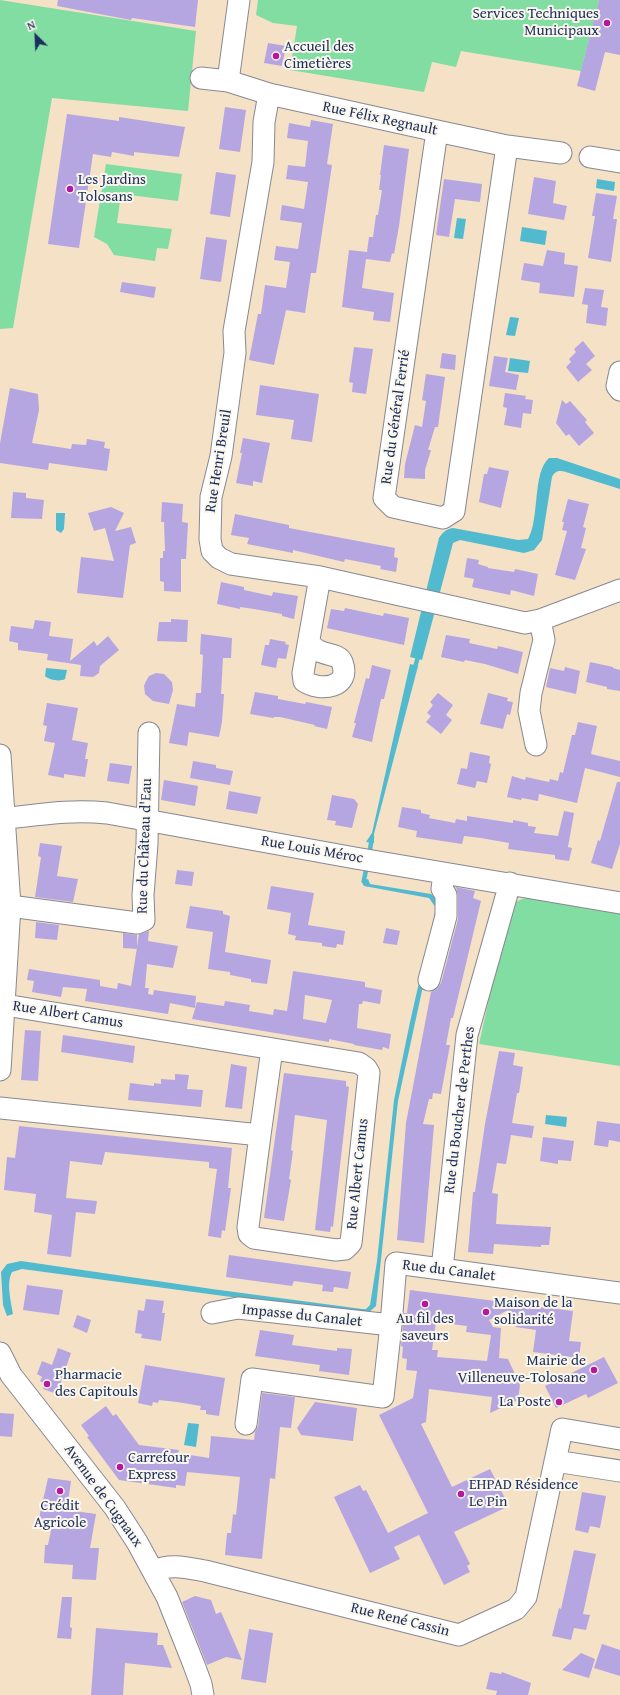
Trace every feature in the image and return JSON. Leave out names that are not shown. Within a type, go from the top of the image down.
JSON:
[{"type":"street","points":[[228,81],[239,0]]},
{"type":"street","name":"Rue Félix Regnault","points":[[201,78],[228,81],[269,94],[507,146],[561,153]]},
{"type":"street","name":"Rue Henri Breuil","points":[[269,94],[264,122],[263,162],[234,331],[235,353],[221,456],[211,497],[210,539],[212,551],[219,558],[231,564],[320,577],[526,623],[540,620],[620,590]]},
{"type":"street","name":"Rue du Général Ferrié","points":[[438,131],[384,498],[393,507],[443,518],[454,511],[507,146]]},
{"type":"street","points":[[590,157],[620,162]]},
{"type":"street","points":[[620,372],[617,386],[620,390]]},
{"type":"street","points":[[309,642],[320,577]]},
{"type":"street","points":[[536,745],[529,711],[531,693],[544,640],[540,620]]},
{"type":"street","name":"Rue du Château d'Eau","points":[[10,906],[137,923],[144,920],[143,895],[149,733]]},
{"type":"street","points":[[0,755],[2,819],[10,906],[0,1070]]},
{"type":"street","name":"Rue Louis Méroc","points":[[2,819],[44,813],[83,810],[146,819],[444,874],[510,883],[620,903]]},
{"type":"street","points":[[429,980],[446,916],[446,895],[442,889],[444,874]]},
{"type":"street","name":"Rue du Boucher de Perthes","points":[[442,1269],[468,1034],[510,883]]},
{"type":"street","name":"Rue Albert Camus","points":[[5,1005],[272,1049],[359,1064],[366,1068],[369,1073],[351,1243],[345,1249],[336,1250],[254,1238],[249,1234],[248,1227],[272,1049]]},
{"type":"street","points":[[0,1108],[260,1134]]},
{"type":"street","name":"Rue du Canalet","points":[[246,1424],[252,1379],[382,1397],[391,1325],[396,1263],[620,1293]]},
{"type":"street","name":"Impasse du Canalet","points":[[212,1313],[238,1308],[391,1325]]},
{"type":"street","name":"Avenue de Cugnaux","points":[[0,1353],[6,1379],[115,1508],[154,1572],[167,1597],[201,1684],[203,1695]]},
{"type":"street","name":"Rue René Cassin","points":[[154,1572],[162,1567],[178,1566],[205,1571],[459,1635],[516,1609],[526,1597],[562,1429],[620,1439]]},
{"type":"street","points":[[555,1461],[620,1471]]},
{"type":"green space","points":[[0,0],[196,31],[188,111],[52,98],[13,328],[0,329]]},
{"type":"green space","points":[[258,0],[599,0],[581,71],[461,51],[456,67],[432,62],[424,92],[290,70],[297,26],[273,23],[256,15]]},
{"type":"green space","points":[[106,164],[182,174],[178,201],[121,194],[117,223],[172,229],[168,249],[157,248],[155,261],[114,255],[107,244],[94,237]]},
{"type":"green space","points":[[532,895],[620,910],[620,1066],[479,1044],[510,904]]},
{"type":"water","points":[[597,179],[615,182],[614,191],[596,188]]},
{"type":"water","points":[[457,218],[466,219],[463,239],[454,238]]},
{"type":"water","points":[[522,227],[547,231],[545,245],[520,241]]},
{"type":"water","points":[[510,317],[519,318],[515,336],[506,335]]},
{"type":"water","points":[[510,358],[530,361],[528,373],[508,371]]},
{"type":"water","points":[[549,458],[557,458],[620,479],[620,489],[566,472],[561,471],[554,473],[552,477],[542,540],[534,550],[524,553],[460,540],[453,543],[422,660],[410,657],[440,536],[443,532],[453,528],[518,540],[528,539],[534,520],[540,474]]},
{"type":"water","points":[[56,513],[65,513],[64,529],[61,533],[56,530]]},
{"type":"water","points":[[410,664],[418,666],[374,834],[374,843],[366,842],[372,833]]},
{"type":"water","points":[[46,668],[67,670],[65,679],[58,680],[45,676]]},
{"type":"water","points":[[368,879],[370,884],[431,894],[440,908],[398,1101],[376,1306],[366,1315],[22,1269],[12,1272],[10,1276],[9,1281],[13,1314],[7,1316],[3,1305],[1,1272],[7,1264],[21,1261],[362,1309],[366,1309],[370,1305],[377,1261],[394,1100],[436,908],[429,898],[364,886],[361,881]]},
{"type":"water","points":[[546,1115],[567,1117],[566,1127],[545,1124]]},
{"type":"water","points":[[188,1423],[199,1424],[196,1447],[184,1445]]},
{"type":"building","points":[[58,0],[198,0],[195,27],[132,18],[131,20],[57,6]]},
{"type":"building","name":"Services Techniques Municipaux","points":[[599,0],[620,0],[620,55],[605,52],[595,91],[577,86]]},
{"type":"building","points":[[268,43],[286,46],[282,66],[264,63]]},
{"type":"building","points":[[225,107],[246,110],[240,152],[219,149]]},
{"type":"building","name":"Les Jardins Tolosans","points":[[67,114],[119,121],[119,117],[185,127],[179,157],[134,152],[134,156],[112,152],[111,157],[93,154],[79,248],[48,244]]},
{"type":"building","points":[[311,120],[333,124],[327,164],[332,165],[316,273],[311,273],[305,313],[286,310],[274,365],[249,360],[258,314],[261,314],[265,285],[286,288],[290,262],[274,260],[276,246],[298,249],[302,223],[280,220],[282,205],[304,209],[308,182],[286,179],[288,165],[305,167],[308,141],[287,138],[289,123],[310,127]]},
{"type":"building","points":[[384,145],[409,149],[399,226],[394,254],[392,253],[390,262],[366,259],[362,288],[394,293],[390,322],[373,320],[374,312],[342,307],[349,250],[367,252],[369,237],[373,237],[382,190],[379,190]]},
{"type":"building","points":[[216,172],[236,175],[230,217],[210,214]]},
{"type":"building","points":[[534,177],[556,181],[553,203],[567,206],[564,220],[528,214]]},
{"type":"building","points":[[444,179],[482,184],[480,202],[455,199],[449,237],[436,235]]},
{"type":"building","points":[[596,193],[617,196],[613,219],[617,219],[611,262],[588,258],[595,216],[592,216]]},
{"type":"building","points":[[206,237],[227,240],[221,282],[200,279]]},
{"type":"building","points":[[547,250],[565,253],[564,264],[578,266],[574,297],[539,293],[540,283],[521,280],[524,263],[543,266]]},
{"type":"building","points":[[122,282],[156,287],[154,298],[120,292]]},
{"type":"building","points":[[585,288],[604,290],[601,307],[608,308],[606,326],[586,323],[588,305],[582,304]]},
{"type":"building","points":[[583,341],[595,356],[586,364],[592,370],[578,382],[566,367],[571,362],[569,359],[576,352],[574,349]]},
{"type":"building","points":[[354,347],[373,349],[366,394],[352,392],[353,383],[349,382]]},
{"type":"building","points":[[442,353],[456,355],[455,370],[440,368]]},
{"type":"building","points":[[494,356],[508,358],[505,372],[519,375],[516,390],[489,386]]},
{"type":"building","points":[[426,374],[445,377],[438,427],[435,427],[428,450],[431,450],[425,470],[425,479],[404,478],[405,464],[415,425],[422,427],[426,401],[422,400]]},
{"type":"building","points":[[260,385],[319,394],[312,442],[291,439],[294,420],[256,415]]},
{"type":"building","points":[[10,388],[38,394],[39,410],[32,443],[71,449],[72,444],[86,445],[87,439],[105,442],[104,448],[110,449],[107,471],[49,463],[48,470],[0,463],[0,443]]},
{"type":"building","points":[[505,393],[526,396],[525,399],[533,400],[531,414],[523,413],[521,428],[504,425],[507,408],[503,407]]},
{"type":"building","points":[[562,400],[566,404],[570,401],[587,420],[585,422],[594,433],[579,446],[569,434],[566,436],[556,423]]},
{"type":"building","points":[[243,438],[270,443],[262,483],[253,481],[253,486],[236,483],[242,453],[240,453]]},
{"type":"building","points":[[489,467],[509,471],[501,508],[479,502],[484,474],[487,474]]},
{"type":"building","points":[[13,492],[26,493],[26,498],[44,500],[42,519],[11,518]]},
{"type":"building","points":[[568,499],[589,504],[583,527],[586,528],[581,548],[586,549],[575,580],[555,575],[567,531],[562,530],[564,522],[562,522]]},
{"type":"building","points":[[162,502],[183,504],[182,522],[188,523],[186,559],[181,559],[181,592],[164,591],[164,582],[160,581],[160,558],[163,558],[163,551],[165,551],[164,522],[161,522]]},
{"type":"building","points":[[111,507],[124,513],[115,531],[131,527],[136,543],[130,545],[123,598],[77,593],[81,557],[114,561],[105,528],[94,531],[88,513]]},
{"type":"building","points":[[235,514],[289,525],[289,528],[395,548],[394,557],[398,558],[396,572],[380,569],[381,566],[345,559],[344,562],[293,550],[293,553],[247,544],[249,538],[231,535]]},
{"type":"building","points":[[467,558],[479,560],[478,564],[488,568],[514,572],[515,569],[538,574],[534,596],[511,590],[510,595],[472,587],[474,579],[464,577]]},
{"type":"building","points":[[221,582],[244,587],[244,590],[272,596],[273,592],[298,596],[294,619],[282,616],[282,614],[240,607],[240,609],[217,604]]},
{"type":"building","points":[[345,608],[383,616],[384,613],[409,618],[404,645],[327,628],[331,609],[344,611]]},
{"type":"building","points":[[171,619],[188,620],[187,642],[157,641],[159,622],[171,622]]},
{"type":"building","points":[[35,620],[51,622],[49,636],[73,639],[70,661],[94,641],[97,646],[108,636],[119,650],[100,666],[99,673],[93,677],[80,676],[81,665],[47,660],[48,654],[18,650],[18,643],[9,641],[11,626],[33,629]]},
{"type":"building","points":[[201,634],[232,638],[231,658],[223,658],[221,694],[224,694],[222,722],[219,737],[189,732],[187,746],[169,743],[177,704],[195,707],[196,693],[201,693],[203,655],[200,654]]},
{"type":"building","points":[[446,635],[470,639],[469,643],[497,649],[498,646],[523,652],[518,674],[485,664],[465,660],[464,662],[441,657]]},
{"type":"building","points":[[270,639],[286,642],[285,644],[289,645],[286,659],[278,658],[276,668],[261,665],[265,645],[269,645]]},
{"type":"building","points":[[590,662],[620,670],[620,691],[607,689],[607,687],[586,682]]},
{"type":"building","points":[[372,665],[391,670],[384,699],[381,699],[372,742],[352,737],[356,723],[354,723],[366,678],[369,679]]},
{"type":"building","points":[[565,667],[580,671],[576,694],[546,687],[550,668],[564,671]]},
{"type":"building","points":[[156,673],[164,674],[172,682],[173,690],[169,704],[153,701],[145,694],[144,686],[146,681],[149,676]]},
{"type":"building","points":[[255,692],[278,696],[278,699],[332,707],[327,729],[280,717],[273,718],[250,714]]},
{"type":"building","points":[[438,693],[453,705],[446,715],[452,720],[441,734],[426,722],[431,716],[427,713],[433,705],[430,702]]},
{"type":"building","points":[[488,693],[508,698],[507,701],[513,702],[510,715],[507,714],[503,729],[480,724]]},
{"type":"building","points":[[47,703],[78,708],[72,740],[88,743],[85,759],[88,759],[85,777],[64,774],[64,778],[48,775],[55,743],[44,741],[47,726],[43,725]]},
{"type":"building","points":[[578,722],[597,726],[591,754],[620,761],[620,777],[585,768],[577,803],[539,794],[538,801],[507,797],[512,776],[525,780],[526,777],[549,782],[550,779],[558,781],[560,772],[563,773],[572,735],[575,735]]},
{"type":"building","points":[[470,752],[490,756],[489,763],[491,764],[487,783],[477,781],[475,788],[457,784],[461,768],[467,769]]},
{"type":"building","points":[[193,761],[216,765],[216,768],[233,771],[230,785],[190,778]]},
{"type":"building","points":[[110,763],[132,766],[129,784],[107,781]]},
{"type":"building","points":[[164,780],[198,786],[195,806],[161,800]]},
{"type":"building","points":[[617,782],[620,782],[620,844],[612,869],[591,863],[598,840],[600,841]]},
{"type":"building","points":[[229,791],[261,797],[257,814],[226,809]]},
{"type":"building","points":[[332,795],[354,799],[358,804],[352,828],[335,825],[336,821],[327,820]]},
{"type":"building","points":[[402,807],[421,810],[421,813],[430,815],[429,818],[455,823],[456,819],[467,821],[467,816],[513,823],[513,820],[528,823],[528,826],[536,827],[534,833],[558,836],[564,811],[574,813],[568,847],[572,848],[569,861],[555,859],[555,855],[508,849],[509,843],[481,838],[464,836],[462,844],[416,837],[417,831],[398,827]]},
{"type":"building","points":[[40,843],[62,846],[57,876],[78,879],[73,902],[35,897],[41,857],[38,856]]},
{"type":"building","points":[[177,870],[194,872],[192,886],[175,884]]},
{"type":"building","points":[[271,886],[314,893],[308,925],[345,931],[343,945],[337,944],[336,948],[322,946],[322,943],[295,940],[296,936],[288,934],[291,913],[267,909]]},
{"type":"building","points":[[456,887],[475,891],[473,898],[481,901],[453,1018],[451,1018],[446,1045],[450,1045],[441,1094],[433,1093],[432,1099],[429,1099],[423,1124],[434,1125],[424,1243],[397,1240],[406,1123],[431,992],[437,989],[441,983],[458,919],[458,895]]},
{"type":"building","points":[[190,906],[223,911],[223,914],[230,916],[225,952],[271,960],[267,984],[251,982],[251,979],[230,975],[230,972],[208,969],[213,932],[186,928]]},
{"type":"building","points":[[36,922],[59,925],[57,940],[35,938]]},
{"type":"building","points":[[386,928],[400,931],[397,945],[383,943]]},
{"type":"building","points":[[149,931],[148,941],[178,946],[173,968],[147,964],[145,988],[149,988],[148,994],[153,995],[154,990],[196,996],[195,1008],[170,1003],[168,1014],[85,1001],[87,989],[63,987],[61,997],[32,992],[34,981],[27,980],[29,969],[100,980],[100,986],[117,989],[118,983],[131,986],[139,934]]},
{"type":"building","points":[[123,933],[137,935],[137,949],[123,948]]},
{"type":"building","points":[[293,971],[365,982],[365,987],[382,990],[380,1004],[363,1001],[362,1004],[359,1004],[357,1028],[391,1034],[389,1049],[383,1047],[382,1050],[329,1039],[329,1042],[192,1019],[197,1002],[224,1006],[225,1001],[250,1005],[249,1011],[273,1015],[274,1009],[287,1011]],"holes":[[[305,995],[332,1000],[326,1023],[303,1019]]]},
{"type":"building","points":[[25,1030],[41,1031],[38,1081],[21,1080]]},
{"type":"building","points":[[63,1035],[135,1046],[133,1063],[61,1052]]},
{"type":"building","points":[[499,1051],[515,1053],[513,1065],[523,1067],[512,1123],[534,1126],[532,1138],[511,1135],[506,1164],[497,1163],[492,1193],[498,1194],[496,1224],[551,1227],[549,1245],[541,1245],[541,1247],[494,1244],[493,1254],[468,1252],[473,1192],[475,1192],[485,1124]]},
{"type":"building","points":[[231,1064],[247,1067],[242,1109],[225,1107]]},
{"type":"building","points":[[284,1073],[346,1081],[346,1086],[349,1087],[333,1227],[331,1226],[330,1232],[315,1230],[327,1120],[295,1115],[291,1150],[293,1151],[289,1179],[291,1180],[284,1221],[264,1218]]},
{"type":"building","points":[[175,1074],[189,1075],[187,1089],[203,1090],[201,1107],[128,1100],[130,1083],[154,1086],[154,1083],[161,1084],[161,1079],[175,1080]]},
{"type":"building","points":[[597,1121],[620,1124],[620,1142],[609,1140],[608,1147],[594,1145]]},
{"type":"building","points":[[19,1126],[232,1148],[228,1188],[231,1188],[225,1231],[222,1230],[221,1238],[208,1236],[217,1169],[209,1168],[209,1162],[105,1152],[102,1165],[70,1161],[66,1198],[97,1201],[95,1214],[76,1212],[71,1257],[47,1254],[52,1215],[34,1212],[36,1194],[4,1190],[7,1157],[15,1158]]},
{"type":"building","points":[[543,1137],[574,1141],[571,1161],[558,1160],[558,1164],[540,1161]]},
{"type":"building","points":[[229,1255],[351,1272],[348,1289],[334,1287],[333,1292],[322,1291],[323,1285],[294,1281],[292,1286],[226,1277]]},
{"type":"building","points":[[27,1285],[63,1290],[59,1315],[23,1310]]},
{"type":"building","points":[[410,1290],[573,1311],[569,1341],[581,1342],[579,1358],[533,1352],[536,1330],[516,1327],[508,1310],[489,1320],[493,1327],[501,1328],[499,1358],[508,1359],[520,1385],[518,1400],[490,1413],[492,1397],[429,1389],[426,1422],[421,1424],[452,1487],[490,1469],[509,1506],[454,1532],[470,1564],[467,1566],[470,1572],[444,1585],[419,1535],[394,1547],[400,1559],[370,1573],[334,1497],[360,1485],[363,1491],[366,1490],[388,1533],[428,1513],[379,1415],[413,1398],[417,1371],[406,1370],[407,1359],[402,1358],[403,1347],[401,1346],[404,1313],[407,1313]],"holes":[[[436,1322],[467,1326],[466,1332],[491,1335],[487,1361],[437,1357],[438,1350],[432,1350]]]},
{"type":"building","points":[[146,1299],[164,1301],[162,1313],[165,1313],[161,1341],[141,1338],[142,1334],[135,1333],[138,1310],[144,1311]]},
{"type":"building","points":[[77,1315],[91,1320],[87,1333],[73,1327]]},
{"type":"building","points":[[260,1330],[294,1335],[292,1345],[337,1351],[337,1348],[352,1349],[349,1375],[319,1371],[320,1365],[255,1356]]},
{"type":"building","points":[[58,1348],[71,1353],[57,1394],[43,1389],[45,1384],[40,1381],[42,1377],[37,1374],[42,1361],[52,1365]]},
{"type":"building","name":"Mairie de Villeneuve-Tolosane","points":[[604,1357],[618,1383],[588,1398],[586,1394],[556,1408],[545,1386]]},
{"type":"building","points":[[145,1365],[225,1378],[219,1416],[206,1414],[206,1410],[200,1410],[201,1406],[177,1402],[159,1400],[158,1403],[153,1402],[152,1406],[138,1403]]},
{"type":"building","points":[[262,1393],[295,1397],[291,1428],[280,1427],[275,1479],[270,1478],[262,1559],[225,1555],[227,1533],[231,1533],[233,1514],[236,1515],[240,1477],[187,1472],[185,1486],[176,1485],[176,1488],[119,1480],[87,1437],[89,1436],[81,1425],[106,1406],[113,1416],[116,1414],[139,1445],[179,1450],[178,1453],[209,1458],[211,1436],[254,1440],[255,1432],[258,1426]]},
{"type":"building","points":[[315,1402],[357,1408],[353,1441],[301,1435],[297,1428]]},
{"type":"building","points":[[0,1413],[14,1414],[12,1437],[0,1436]]},
{"type":"building","points":[[48,1478],[71,1481],[67,1510],[96,1514],[90,1548],[99,1548],[96,1580],[72,1579],[73,1565],[44,1563],[45,1545],[48,1545],[53,1520],[39,1518]]},
{"type":"building","points":[[582,1492],[606,1496],[600,1528],[590,1526],[588,1533],[575,1530]]},
{"type":"building","points":[[574,1550],[596,1554],[583,1614],[590,1615],[586,1630],[574,1628],[571,1640],[552,1636],[559,1608],[561,1609]]},
{"type":"building","points":[[195,1596],[211,1600],[216,1614],[221,1612],[242,1660],[226,1657],[207,1665],[182,1602]]},
{"type":"building","points":[[62,1597],[72,1597],[70,1627],[72,1628],[71,1639],[57,1638]]},
{"type":"building","points":[[96,1628],[158,1633],[157,1645],[163,1645],[172,1668],[125,1663],[123,1695],[91,1695]]},
{"type":"building","points":[[249,1629],[273,1633],[266,1683],[241,1679]]},
{"type":"building","points":[[602,1644],[620,1650],[620,1676],[594,1668]]},
{"type":"building","points":[[581,1653],[595,1659],[589,1678],[562,1670]]},
{"type":"building","points":[[490,1672],[501,1674],[502,1672],[531,1683],[528,1695],[496,1695],[497,1691],[486,1689]]},
{"type":"waterway","points":[[414,671],[419,653]]},
{"type":"waterway","points":[[369,856],[372,837]]},
{"type":"waterway","points":[[367,865],[364,880],[367,884]]},
{"type":"place","name":"Services Techniques Municipaux","points":[[607,23]]},
{"type":"place","name":"Accueil des Cimetières","points":[[276,56]]},
{"type":"place","name":"Les Jardins Tolosans","points":[[70,189]]},
{"type":"place","name":"Au fil des saveurs","points":[[425,1304]]},
{"type":"place","name":"Maison de la solidarité","points":[[486,1312]]},
{"type":"place","name":"Mairie de Villeneuve-Tolosane","points":[[594,1370]]},
{"type":"place","name":"Pharmacie des Capitouls","points":[[47,1384]]},
{"type":"place","name":"La Poste","points":[[559,1402]]},
{"type":"place","name":"Carrefour Express","points":[[120,1467]]},
{"type":"place","name":"Crédit Agricole","points":[[60,1491]]},
{"type":"place","name":"EHPAD Résidence Le Pin","points":[[461,1494]]}]
